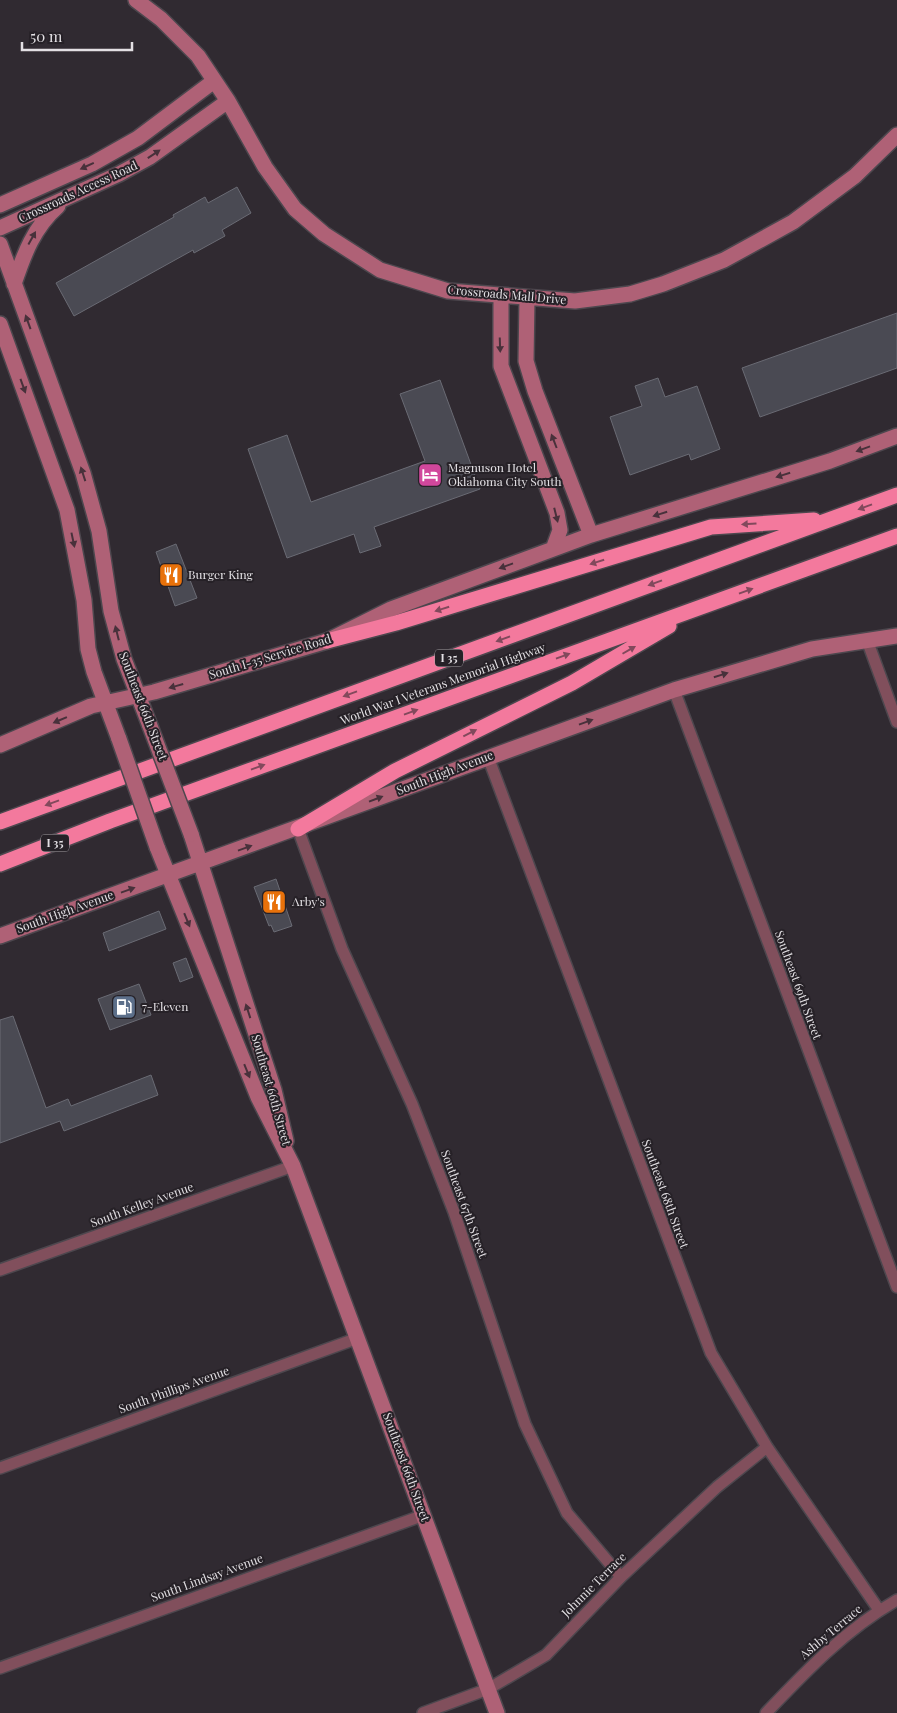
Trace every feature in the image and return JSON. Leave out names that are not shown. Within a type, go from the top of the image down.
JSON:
[{"type":"highway","name":"World War I Veterans Memorial Highway","points":[[0,822],[897,495]]},
{"type":"highway","points":[[327,641],[396,623],[711,527],[832,519]]},
{"type":"highway","name":"World War I Veterans Memorial Highway","points":[[0,864],[110,821],[897,536]]},
{"type":"highway","points":[[298,828],[395,772],[572,683],[700,608]]},
{"type":"street","name":"Crossroads Mall Drive","points":[[136,0],[161,19],[198,56],[228,101],[265,167],[295,209],[324,234],[380,270],[448,290],[575,301],[630,294],[724,260],[793,222],[854,176],[897,135]]},
{"type":"street","name":"Crossroads Access Road","points":[[0,205],[92,164],[138,138],[214,80]]},
{"type":"street","name":"Crossroads Access Road","points":[[0,228],[150,157],[228,101]]},
{"type":"street","points":[[14,284],[26,249],[36,232],[48,215],[66,198]]},
{"type":"street","name":"Southeast 66th Street","points":[[0,244],[83,473],[100,531],[114,620],[124,659],[190,834],[274,1090],[293,1166]]},
{"type":"street","points":[[501,296],[501,366],[557,513],[560,530],[553,549]]},
{"type":"street","points":[[527,298],[526,361],[535,392],[590,535]]},
{"type":"street","name":"Southeast 66th Street","points":[[0,324],[67,510],[84,600],[88,649],[105,703],[157,847],[258,1098],[293,1166],[497,1713]]},
{"type":"street","name":"South I-35 Service Road","points":[[0,746],[91,706],[139,695],[327,641],[391,609],[590,535],[830,461],[897,436]]},
{"type":"street","name":"South High Avenue","points":[[0,936],[674,690],[812,649],[897,636]]},
{"type":"street","points":[[867,640],[897,722]]},
{"type":"street","name":"Southeast 69th Street","points":[[674,690],[897,1287]]},
{"type":"street","name":"Southeast 68th Street","points":[[488,757],[711,1353],[767,1447],[879,1610]]},
{"type":"street","name":"Southeast 67th Street","points":[[298,828],[342,949],[412,1104],[454,1212],[525,1424],[567,1513],[621,1577]]},
{"type":"street","name":"South Kelley Avenue","points":[[0,1270],[293,1166]]},
{"type":"street","name":"South Phillips Avenue","points":[[0,1468],[358,1338]]},
{"type":"street","name":"Johnnie Terrace","points":[[423,1713],[488,1689],[546,1655],[621,1577],[717,1487],[767,1447]]},
{"type":"street","name":"South Lindsay Avenue","points":[[0,1668],[424,1515]]},
{"type":"street","name":"Ashby Terrace","points":[[766,1713],[818,1658],[879,1610],[897,1600]]},
{"type":"building","points":[[237,187],[251,213],[222,230],[225,236],[194,253],[193,250],[74,316],[56,283],[174,217],[173,215],[205,197],[208,203]]},
{"type":"building","points":[[897,313],[897,368],[760,417],[742,368]]},
{"type":"building","points":[[658,378],[665,397],[697,386],[720,449],[691,460],[689,454],[630,475],[610,417],[642,406],[635,386]]},
{"type":"building","name":"Magnuson Hotel Oklahoma City South","points":[[440,380],[480,489],[374,527],[381,546],[360,553],[354,534],[287,558],[248,449],[287,435],[311,502],[425,461],[400,394]]},
{"type":"building","name":"Burger King","points":[[176,544],[197,598],[175,606],[156,552]]},
{"type":"building","name":"Arby's","points":[[276,879],[292,926],[274,932],[271,925],[269,926],[254,887]]},
{"type":"building","points":[[159,911],[166,929],[109,951],[103,933]]},
{"type":"building","points":[[186,958],[193,977],[180,982],[173,963]]},
{"type":"building","name":"7-Eleven","points":[[139,984],[151,1015],[110,1030],[98,999]]},
{"type":"building","points":[[13,1016],[46,1108],[68,1099],[71,1106],[151,1075],[158,1095],[64,1131],[60,1121],[0,1143],[0,1020]]},
{"type":"place","name":"Magnuson Hotel Oklahoma City South","points":[[430,475]]},
{"type":"place","name":"Burger King","points":[[171,575]]},
{"type":"place","name":"Arby's","points":[[274,902]]},
{"type":"place","name":"7-Eleven","points":[[124,1007]]}]
